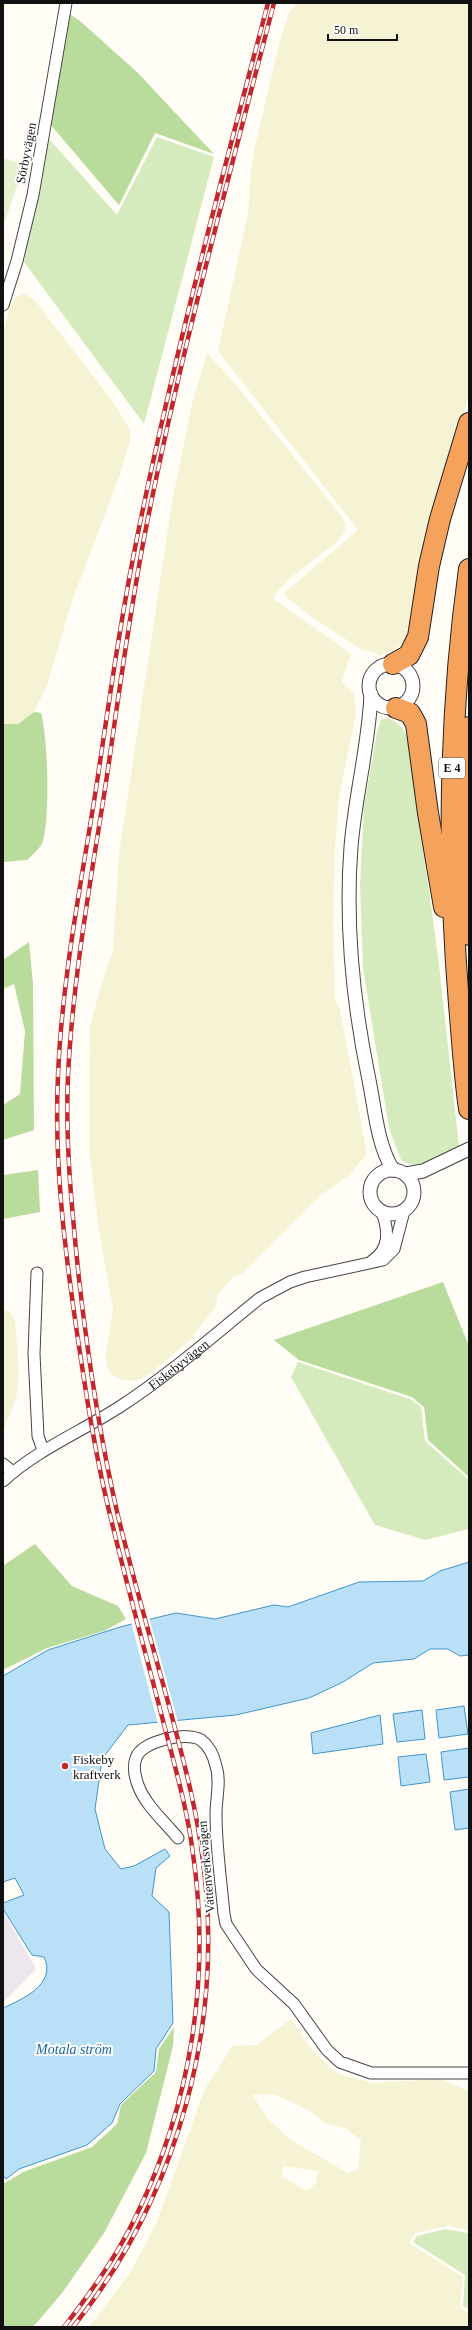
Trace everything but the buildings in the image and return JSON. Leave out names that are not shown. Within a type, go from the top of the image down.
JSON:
[{"type":"highway","points":[[393,664],[409,655],[418,637],[430,566],[440,519],[469,423]]},
{"type":"highway","name":"E 4","points":[[469,569],[462,619],[453,734],[451,833],[456,969],[469,1109]]},
{"type":"highway","points":[[391,708],[410,714],[416,724],[438,880],[456,969]]},
{"type":"highway","name":"E 4","points":[[469,727],[466,850],[469,935]]},
{"type":"highway","points":[[468,737],[469,741]]},
{"type":"street","name":"Sörbyvägen","points":[[3,305],[17,261],[33,194],[66,3]]},
{"type":"street","points":[[384,1153],[399,1172],[412,1181],[414,1190],[413,1200],[404,1211],[393,1214],[382,1212],[374,1204],[370,1193],[372,1182],[380,1174],[384,1153],[358,1022],[350,940],[351,848],[360,772],[367,741],[374,719],[391,708],[407,702],[411,697],[414,685],[409,673],[393,664],[381,667],[372,675],[369,688],[376,702],[391,708]]},
{"type":"street","points":[[367,741],[371,694]]},
{"type":"street","points":[[380,1174],[423,1171],[469,1149]]},
{"type":"street","points":[[414,1190],[422,1180],[443,1162]]},
{"type":"street","name":"Fiskebyvägen","points":[[3,1482],[13,1472],[43,1450],[91,1425],[156,1382],[188,1358],[260,1298],[274,1289],[305,1276],[375,1264],[390,1255],[397,1240],[404,1211]]},
{"type":"street","name":"Fiskebyvägen","points":[[361,1266],[376,1258],[385,1247],[387,1229],[382,1212]]},
{"type":"street","points":[[37,1272],[34,1354],[38,1436],[43,1450]]},
{"type":"street","points":[[3,1464],[13,1472]]},
{"type":"street","name":"Vattenverksvägen","points":[[178,1838],[143,1794],[136,1776],[135,1763],[136,1757],[140,1751],[148,1746],[185,1736],[201,1741],[209,1749],[217,1766],[218,1778],[216,1814],[224,1914],[226,1924],[256,1970],[294,2004],[327,2050],[340,2062],[371,2073],[469,2073]]},
{"type":"shaded area","points":[[297,3],[469,3],[469,396],[456,440],[442,477],[428,532],[408,636],[395,649],[379,656],[374,652],[362,650],[309,615],[283,594],[358,530],[218,351],[248,213],[251,169],[254,151],[280,40],[289,13]]},
{"type":"shaded area","points":[[24,294],[35,300],[115,405],[130,430],[130,441],[119,477],[72,601],[47,685],[34,712],[27,719],[18,724],[8,726],[3,724],[3,333],[10,306],[16,297]]},
{"type":"shaded area","points":[[207,353],[236,385],[343,518],[346,525],[344,533],[338,541],[288,580],[274,596],[274,599],[351,654],[342,681],[354,695],[356,713],[339,797],[335,846],[333,923],[335,1001],[340,1009],[367,1154],[349,1175],[321,1195],[244,1272],[232,1278],[218,1294],[215,1308],[189,1341],[150,1374],[137,1381],[123,1380],[112,1375],[106,1365],[106,1352],[113,1308],[99,1232],[89,1148],[90,1027],[99,992],[113,950],[119,854],[172,502],[192,404]]},
{"type":"shaded area","points":[[3,1309],[11,1313],[15,1321],[19,1372],[16,1399],[3,1432]]},
{"type":"shaded area","points":[[3,1911],[36,1969],[3,2003]]},
{"type":"shaded area","points":[[291,2019],[312,2050],[336,2073],[372,2083],[439,2079],[469,2091],[469,2230],[449,2226],[415,2233],[409,2243],[463,2277],[460,2307],[469,2313],[469,2327],[89,2327],[130,2273],[157,2222],[204,2091],[232,2046],[257,2045]],"holes":[[[274,2094],[308,2110],[326,2124],[345,2128],[361,2140],[358,2169],[348,2173],[291,2140],[269,2120],[252,2095]],[[283,2166],[318,2171],[316,2183],[306,2191],[282,2176]]]},
{"type":"green space","points":[[68,13],[80,21],[137,72],[214,154],[155,133],[119,205],[50,124]]},
{"type":"green space","points":[[157,137],[214,157],[144,424],[24,262],[48,138],[117,215]]},
{"type":"green space","points":[[3,158],[24,165],[3,227]]},
{"type":"green space","points":[[34,712],[41,713],[47,758],[47,814],[43,841],[38,849],[27,860],[3,862],[3,724],[18,724]]},
{"type":"green space","points":[[388,718],[404,730],[410,749],[439,965],[459,1146],[438,1158],[415,1165],[408,1164],[401,1160],[389,1128],[363,968],[360,885],[364,806],[377,732],[381,720]]},
{"type":"green space","points":[[29,942],[33,984],[34,1130],[3,1140],[3,1105],[20,1094],[25,1031],[14,984],[3,989],[3,960]]},
{"type":"green space","points":[[38,1170],[40,1212],[3,1219],[3,1175]]},
{"type":"green space","points":[[443,1282],[469,1346],[469,1477],[428,1440],[424,1407],[412,1397],[299,1360],[274,1340]]},
{"type":"green space","points":[[298,1362],[410,1399],[421,1407],[425,1441],[469,1480],[469,1529],[425,1540],[375,1525],[291,1377]]},
{"type":"green space","points":[[35,1544],[72,1586],[118,1606],[126,1619],[104,1631],[47,1648],[3,1670],[4,1565]]},
{"type":"green space","points":[[174,2027],[173,2046],[146,2153],[104,2233],[62,2293],[33,2327],[3,2327],[3,2184],[23,2172],[92,2147],[117,2124],[121,2105],[156,2072],[159,2049]]},
{"type":"green space","points":[[445,2229],[469,2233],[469,2309],[463,2306],[465,2275],[413,2242],[417,2236]]},
{"type":"water","name":"Motala ström","points":[[469,1562],[469,1655],[460,1656],[448,1649],[430,1649],[414,1659],[373,1663],[343,1682],[309,1698],[236,1715],[128,1725],[102,1759],[95,1809],[105,1849],[121,1869],[134,1866],[165,1849],[170,1856],[156,1868],[152,1896],[169,1912],[173,2023],[156,2049],[154,2071],[120,2104],[112,2123],[87,2145],[19,2169],[6,2179],[3,2175],[3,2008],[20,2000],[36,1989],[42,1983],[46,1975],[47,1967],[44,1957],[32,1955],[3,1909],[3,1903],[24,1895],[15,1878],[3,1882],[3,1676],[48,1650],[120,1627],[159,1617],[176,1613],[215,1619],[274,1605],[288,1607],[359,1582],[423,1581],[440,1571]]},
{"type":"water","points":[[464,1706],[468,1734],[439,1738],[436,1710]]},
{"type":"water","points":[[422,1710],[425,1739],[397,1742],[393,1714]]},
{"type":"water","points":[[380,1715],[383,1744],[313,1754],[311,1733]]},
{"type":"water","points":[[469,1748],[469,1777],[444,1780],[441,1752]]},
{"type":"water","points":[[426,1754],[430,1782],[401,1786],[398,1757]]},
{"type":"water","points":[[469,1789],[469,1828],[455,1830],[450,1792]]},
{"type":"pier","points":[[149,1617],[178,1722],[158,1724],[131,1622]]},
{"type":"railway","points":[[64,2327],[103,2273],[129,2231],[155,2173],[171,2129],[183,2085],[192,2039],[197,1993],[199,1947],[198,1900],[187,1818],[107,1502],[96,1452],[76,1326],[64,1233],[57,1138],[60,1039],[73,932],[121,626],[139,528],[168,396],[216,199],[268,3]]},
{"type":"railway","points":[[73,2327],[110,2276],[141,2221],[167,2163],[186,2104],[200,2042],[207,1980],[208,1917],[202,1854],[193,1800],[118,1516],[95,1398],[79,1279],[70,1177],[67,1126],[70,1039],[88,896],[129,625],[146,528],[174,396],[190,330],[274,3]]},
{"type":"place","name":"Fiskeby kraftverk","points":[[65,1766]]}]
